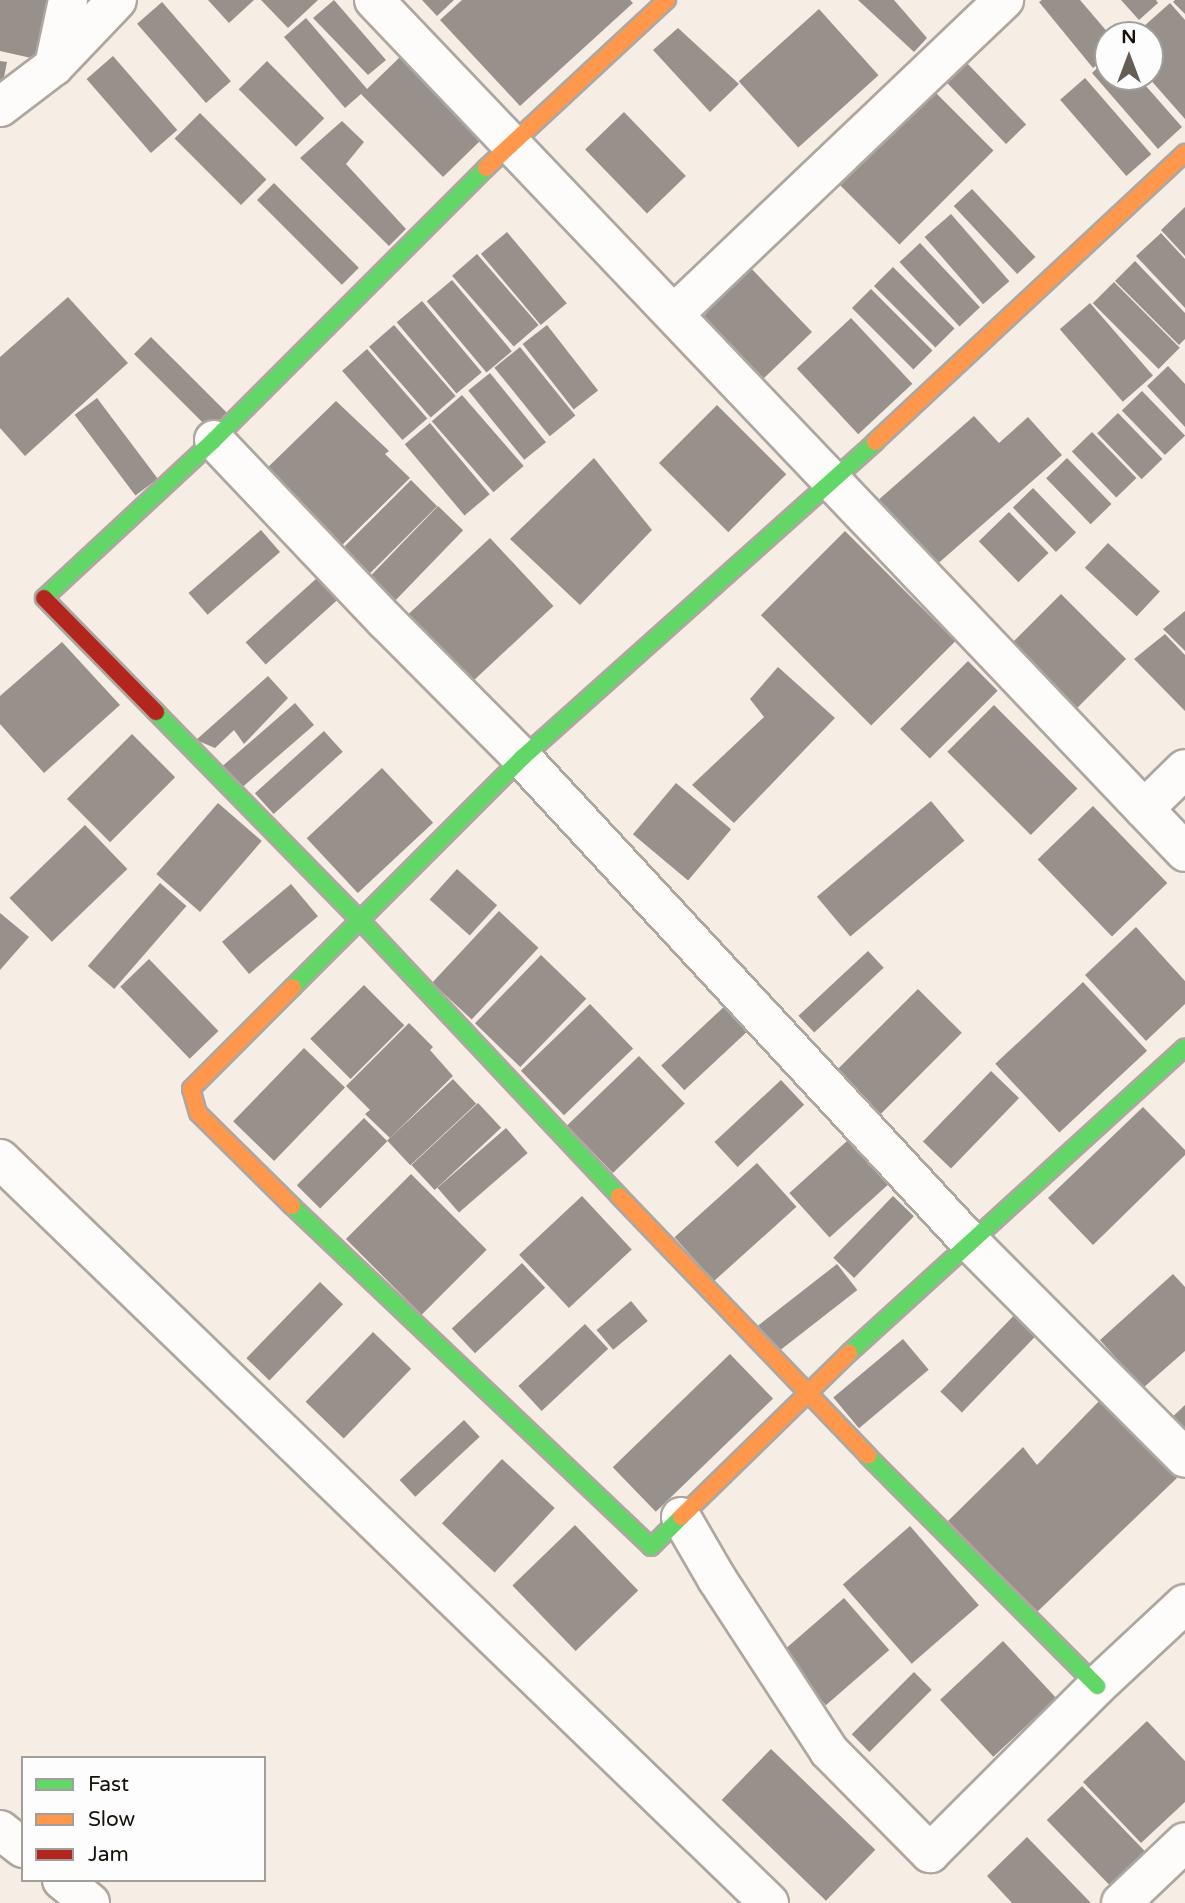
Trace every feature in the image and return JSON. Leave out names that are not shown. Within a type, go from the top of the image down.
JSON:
[{"type":"street","points":[[54,66],[68,0]]},
{"type":"street","points":[[0,107],[54,66],[117,0]]},
{"type":"street","points":[[374,0],[1185,852]]},
{"type":"street","points":[[667,0],[510,144],[214,440],[43,597],[360,920],[805,1393],[1097,1686]]},
{"type":"street","points":[[674,314],[1004,0]]},
{"type":"street","points":[[1185,153],[832,482],[522,758],[191,1089],[198,1113],[221,1139],[651,1547],[805,1393],[1185,1047]]},
{"type":"street","points":[[214,440],[386,621],[522,758],[969,1241],[1185,1458]]},
{"type":"street","points":[[1144,809],[1185,769]]},
{"type":"street","points":[[0,1159],[769,1903]]},
{"type":"street","points":[[681,1517],[717,1579],[829,1751],[930,1853],[1097,1686],[1185,1604]]},
{"type":"street","points":[[0,1829],[21,1846]]},
{"type":"street","points":[[1121,1903],[1185,1842]]},
{"type":"street","points":[[64,1882],[90,1903]]},
{"type":"building","points":[[0,0],[62,0],[49,62],[0,51]]},
{"type":"building","points":[[208,0],[254,0],[229,23]]},
{"type":"building","points":[[261,0],[318,0],[288,28]]},
{"type":"building","points":[[334,0],[386,60],[368,75],[313,18]]},
{"type":"building","points":[[422,0],[454,0],[437,16]]},
{"type":"building","points":[[462,0],[630,0],[633,3],[520,106],[440,20]]},
{"type":"building","points":[[858,0],[894,0],[927,38],[914,52]]},
{"type":"building","points":[[1080,0],[1098,21],[1094,21],[1094,67],[1093,68],[1039,2]]},
{"type":"building","points":[[1121,0],[1156,0],[1158,3],[1139,20]]},
{"type":"building","points":[[1185,0],[1185,14],[1173,2]]},
{"type":"building","points":[[162,2],[231,81],[206,103],[137,24]]},
{"type":"building","points":[[1170,3],[1185,20],[1185,119],[1160,91],[1164,91],[1164,21],[1150,21]]},
{"type":"building","points":[[819,9],[879,75],[798,147],[739,81]]},
{"type":"building","points":[[306,18],[367,89],[400,57],[481,140],[443,177],[361,94],[345,108],[284,37]]},
{"type":"building","points":[[678,28],[739,84],[710,112],[653,50]]},
{"type":"building","points":[[113,56],[177,130],[151,153],[87,79]]},
{"type":"building","points":[[963,59],[1026,124],[1006,144],[943,78]]},
{"type":"building","points":[[0,61],[7,62],[1,92],[0,92]]},
{"type":"building","points":[[267,61],[324,118],[296,147],[239,89]]},
{"type":"building","points":[[1085,78],[1151,154],[1126,176],[1060,100]]},
{"type":"building","points":[[932,89],[994,151],[899,245],[838,183]]},
{"type":"building","points":[[1108,91],[1150,91],[1182,127],[1158,149]]},
{"type":"building","points":[[624,112],[686,176],[647,214],[585,150]]},
{"type":"building","points":[[200,113],[266,179],[241,205],[175,138]]},
{"type":"building","points":[[342,121],[364,142],[346,164],[406,229],[389,246],[300,158]]},
{"type":"building","points":[[274,183],[359,268],[342,285],[257,200]]},
{"type":"building","points":[[972,189],[1035,257],[1017,274],[954,206]]},
{"type":"building","points":[[1185,207],[1185,256],[1161,230]]},
{"type":"building","points":[[951,214],[1009,281],[983,304],[925,237]]},
{"type":"building","points":[[507,232],[567,303],[541,325],[481,254]]},
{"type":"building","points":[[1161,233],[1185,259],[1185,308],[1136,256]]},
{"type":"building","points":[[920,243],[980,307],[960,326],[900,262]]},
{"type":"building","points":[[477,254],[539,325],[514,347],[452,276]]},
{"type":"building","points":[[1135,261],[1185,313],[1185,339],[1179,345],[1115,281]]},
{"type":"building","points":[[748,265],[812,332],[763,379],[698,323]]},
{"type":"building","points":[[893,267],[955,329],[935,348],[874,286]]},
{"type":"building","points":[[452,280],[512,351],[486,372],[427,301]]},
{"type":"building","points":[[1114,282],[1180,348],[1159,369],[1093,303]]},
{"type":"building","points":[[871,289],[933,351],[913,370],[852,308]]},
{"type":"building","points":[[68,297],[128,363],[25,456],[0,428],[0,357]]},
{"type":"building","points":[[422,301],[482,372],[456,393],[397,322]]},
{"type":"building","points":[[1090,303],[1153,375],[1123,402],[1060,329]]},
{"type":"building","points":[[851,318],[912,384],[858,434],[797,368]]},
{"type":"building","points":[[394,325],[456,396],[431,418],[369,347]]},
{"type":"building","points":[[547,325],[598,390],[574,409],[523,344]]},
{"type":"building","points":[[151,337],[227,413],[210,430],[134,354]]},
{"type":"building","points":[[520,347],[575,415],[550,436],[494,368]]},
{"type":"building","points":[[367,349],[427,418],[402,440],[342,371]]},
{"type":"building","points":[[1168,366],[1185,384],[1185,427],[1147,386]]},
{"type":"building","points":[[490,373],[546,442],[524,460],[468,391]]},
{"type":"building","points":[[1142,391],[1185,436],[1165,455],[1122,410]]},
{"type":"building","points":[[462,395],[524,466],[493,492],[432,421]]},
{"type":"building","points":[[97,398],[158,479],[135,496],[75,415]]},
{"type":"building","points":[[336,401],[389,451],[385,454],[410,478],[336,551],[262,473]]},
{"type":"building","points":[[717,405],[786,474],[728,532],[659,463]]},
{"type":"building","points":[[1118,413],[1162,459],[1142,479],[1097,433]]},
{"type":"building","points":[[974,416],[999,443],[1028,417],[1062,455],[934,567],[876,502]]},
{"type":"building","points":[[430,423],[490,494],[464,515],[405,444]]},
{"type":"building","points":[[1092,432],[1136,478],[1116,497],[1072,451]]},
{"type":"building","points":[[594,458],[652,530],[580,605],[510,539]]},
{"type":"building","points":[[1067,458],[1111,504],[1091,524],[1046,478]]},
{"type":"building","points":[[411,480],[437,506],[364,579],[338,553]]},
{"type":"building","points":[[1033,488],[1076,533],[1056,552],[1013,507]]},
{"type":"building","points":[[438,506],[463,530],[390,607],[364,582]]},
{"type":"building","points":[[1009,512],[1049,553],[1018,582],[979,541]]},
{"type":"building","points":[[261,530],[280,552],[208,615],[189,593]]},
{"type":"building","points":[[845,531],[955,641],[871,725],[761,615]]},
{"type":"building","points":[[490,538],[553,606],[464,689],[401,621]]},
{"type":"building","points":[[1108,543],[1160,591],[1137,616],[1085,568]]},
{"type":"building","points":[[317,578],[337,600],[266,665],[246,642]]},
{"type":"building","points":[[1061,594],[1126,659],[1076,709],[1011,644]]},
{"type":"building","points":[[1185,611],[1185,651],[1163,629]]},
{"type":"building","points":[[1165,634],[1185,655],[1185,711],[1134,659]]},
{"type":"building","points":[[62,642],[120,705],[44,773],[0,724],[0,696]]},
{"type":"building","points":[[968,661],[998,691],[930,759],[900,729]]},
{"type":"building","points":[[778,667],[835,718],[734,823],[692,785],[764,717],[750,699]]},
{"type":"building","points":[[268,676],[288,698],[244,744],[234,730],[215,748],[196,740]]},
{"type":"building","points":[[295,703],[314,725],[241,789],[222,767]]},
{"type":"building","points":[[994,705],[1077,788],[1031,835],[947,752]]},
{"type":"building","points":[[324,731],[343,752],[274,814],[255,793]]},
{"type":"building","points":[[132,734],[175,777],[110,842],[67,799]]},
{"type":"building","points":[[382,768],[433,823],[358,893],[307,838]]},
{"type":"building","points":[[676,783],[731,829],[688,881],[633,834]]},
{"type":"building","points":[[931,801],[964,841],[850,937],[817,897]]},
{"type":"building","points":[[218,803],[262,841],[200,912],[156,874]]},
{"type":"building","points":[[1093,806],[1167,883],[1112,936],[1038,859]]},
{"type":"building","points":[[85,825],[127,869],[52,942],[9,898]]},
{"type":"building","points":[[457,869],[497,905],[470,936],[430,899]]},
{"type":"building","points":[[160,883],[186,906],[114,989],[88,966]]},
{"type":"building","points":[[291,884],[318,916],[249,974],[222,942]]},
{"type":"building","points":[[499,911],[538,948],[472,1020],[432,983]]},
{"type":"building","points":[[0,913],[29,937],[0,970]]},
{"type":"building","points":[[1136,927],[1185,981],[1185,1004],[1146,1041],[1085,975]]},
{"type":"building","points":[[868,951],[884,968],[814,1033],[799,1016]]},
{"type":"building","points":[[541,955],[586,999],[520,1067],[475,1023]]},
{"type":"building","points":[[149,959],[218,1031],[190,1059],[120,987]]},
{"type":"building","points":[[1083,982],[1147,1051],[1059,1133],[995,1064]]},
{"type":"building","points":[[364,985],[404,1025],[351,1079],[310,1039]]},
{"type":"building","points":[[918,989],[962,1033],[877,1118],[833,1074]]},
{"type":"building","points":[[590,1004],[633,1049],[564,1115],[521,1071]]},
{"type":"building","points":[[727,1004],[750,1029],[684,1090],[661,1065]]},
{"type":"building","points":[[409,1023],[433,1047],[430,1050],[453,1076],[390,1138],[365,1114],[370,1110],[346,1086]]},
{"type":"building","points":[[304,1048],[345,1088],[274,1161],[233,1121]]},
{"type":"building","points":[[639,1056],[685,1103],[613,1173],[567,1125]]},
{"type":"building","points":[[991,1071],[1019,1098],[951,1169],[923,1141]]},
{"type":"building","points":[[453,1079],[476,1104],[410,1165],[387,1140]]},
{"type":"building","points":[[781,1080],[804,1105],[738,1167],[714,1142]]},
{"type":"building","points":[[478,1103],[501,1128],[435,1190],[411,1165]]},
{"type":"building","points":[[1143,1107],[1185,1150],[1185,1155],[1093,1245],[1048,1198]]},
{"type":"building","points":[[364,1118],[387,1141],[320,1209],[297,1185]]},
{"type":"building","points":[[506,1128],[528,1153],[459,1213],[437,1188]]},
{"type":"building","points":[[857,1132],[897,1177],[830,1237],[789,1193]]},
{"type":"building","points":[[757,1163],[796,1207],[714,1281],[675,1237]]},
{"type":"building","points":[[411,1174],[487,1250],[422,1315],[346,1239]]},
{"type":"building","points":[[582,1196],[632,1249],[569,1308],[519,1255]]},
{"type":"building","points":[[893,1196],[914,1216],[854,1278],[833,1258]]},
{"type":"building","points":[[522,1263],[545,1288],[475,1353],[452,1328]]},
{"type":"building","points":[[837,1264],[857,1290],[779,1352],[758,1326]]},
{"type":"building","points":[[1173,1274],[1185,1287],[1185,1351],[1143,1388],[1100,1340]]},
{"type":"building","points":[[320,1282],[343,1304],[269,1380],[246,1358]]},
{"type":"building","points":[[631,1301],[648,1321],[613,1350],[597,1330]]},
{"type":"building","points":[[1023,1306],[1045,1327],[962,1412],[940,1392]]},
{"type":"building","points":[[585,1324],[608,1349],[542,1411],[518,1386]]},
{"type":"building","points":[[373,1332],[411,1369],[344,1439],[306,1402]]},
{"type":"building","points":[[903,1339],[929,1370],[859,1428],[833,1397]]},
{"type":"building","points":[[730,1354],[773,1399],[656,1512],[613,1467]]},
{"type":"building","points":[[1104,1396],[1177,1478],[1037,1612],[948,1521],[1023,1447],[1037,1465]]},
{"type":"building","points":[[1185,1405],[1185,1440],[1165,1424]]},
{"type":"building","points":[[464,1420],[480,1437],[415,1497],[400,1480]]},
{"type":"building","points":[[502,1459],[555,1508],[495,1572],[442,1523]]},
{"type":"building","points":[[575,1525],[638,1590],[576,1651],[512,1585]]},
{"type":"building","points":[[910,1526],[979,1605],[912,1664],[843,1584]]},
{"type":"building","points":[[844,1598],[889,1650],[826,1705],[781,1653]]},
{"type":"building","points":[[1003,1641],[1056,1698],[993,1757],[940,1700]]},
{"type":"building","points":[[914,1672],[932,1690],[869,1752],[852,1734]]},
{"type":"building","points":[[1147,1721],[1185,1761],[1185,1802],[1141,1843],[1083,1782]]},
{"type":"building","points":[[771,1749],[875,1850],[826,1901],[722,1800]]},
{"type":"building","points":[[1082,1786],[1145,1851],[1110,1885],[1047,1820]]},
{"type":"building","points":[[1027,1837],[1091,1903],[1012,1903],[987,1876]]},
{"type":"traffic: fast","points":[[44,598],[214,440],[486,168]]},
{"type":"traffic: fast","points":[[293,987],[522,758],[875,442]]},
{"type":"traffic: fast","points":[[156,712],[360,920],[619,1196]]},
{"type":"traffic: fast","points":[[849,1353],[1185,1047]]},
{"type":"traffic: fast","points":[[292,1206],[651,1547],[681,1517]]},
{"type":"traffic: fast","points":[[868,1456],[1097,1686]]},
{"type":"traffic: slow","points":[[486,168],[667,0]]},
{"type":"traffic: slow","points":[[875,442],[1185,153]]},
{"type":"traffic: slow","points":[[292,1206],[198,1113],[191,1089],[293,987]]},
{"type":"traffic: slow","points":[[619,1196],[868,1456]]},
{"type":"traffic: slow","points":[[681,1517],[849,1353]]},
{"type":"traffic: jam","points":[[44,598],[156,712]]}]
